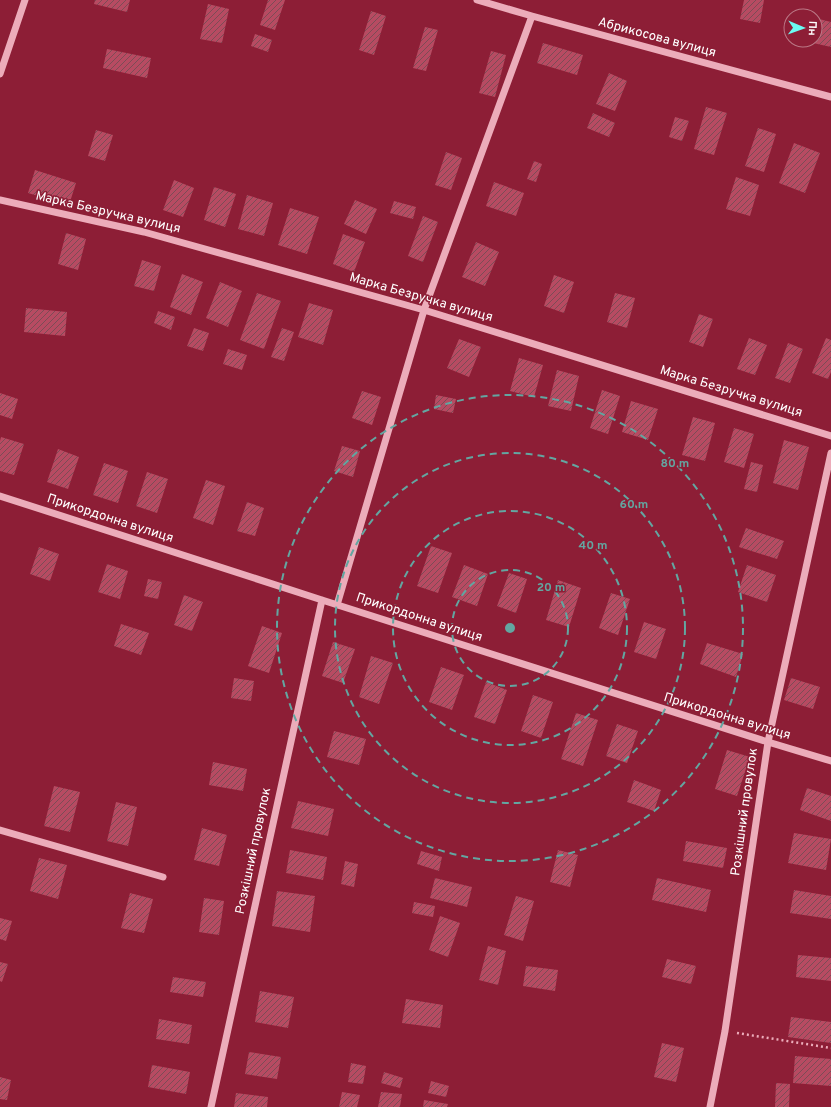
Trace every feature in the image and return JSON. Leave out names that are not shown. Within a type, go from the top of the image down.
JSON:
[{"type":"street","points":[[0,74],[2,60],[25,0]]},
{"type":"street","name":"Абрикосова вулиця","points":[[477,0],[831,97]]},
{"type":"street","points":[[337,605],[424,310],[532,16]]},
{"type":"street","name":"Марка Безручка вулиця","points":[[0,200],[144,232],[424,310],[831,436]]},
{"type":"street","name":"Розкішний провулок","points":[[710,1107],[725,1031],[768,742],[831,453]]},
{"type":"street","name":"Прикордонна вулиця","points":[[0,496],[337,605],[831,761]]},
{"type":"street","name":"Розкішний провулок","points":[[210,1107],[322,600]]},
{"type":"street","points":[[0,830],[163,877]]},
{"type":"path","points":[[725,1031],[831,1048]]},
{"type":"building","points":[[95,0],[130,0],[127,12],[94,4]]},
{"type":"building","points":[[268,0],[285,0],[275,30],[260,25]]},
{"type":"building","points":[[744,0],[764,0],[760,23],[740,19]]},
{"type":"building","points":[[208,4],[229,9],[222,43],[200,39]]},
{"type":"building","points":[[371,11],[386,16],[374,55],[359,50]]},
{"type":"building","points":[[823,20],[831,22],[831,47],[823,45]]},
{"type":"building","points":[[425,27],[438,30],[426,71],[413,68]]},
{"type":"building","points":[[255,34],[272,40],[268,52],[251,46]]},
{"type":"building","points":[[543,43],[583,55],[577,75],[537,63]]},
{"type":"building","points":[[107,49],[151,58],[147,78],[103,68]]},
{"type":"building","points":[[491,51],[506,55],[495,97],[479,93]]},
{"type":"building","points":[[609,73],[627,81],[615,111],[596,104]]},
{"type":"building","points":[[706,107],[727,113],[714,155],[694,149]]},
{"type":"building","points":[[593,113],[615,123],[609,137],[587,128]]},
{"type":"building","points":[[675,117],[689,121],[682,141],[669,137]]},
{"type":"building","points":[[758,128],[776,134],[764,172],[745,166]]},
{"type":"building","points":[[96,130],[113,135],[105,161],[88,156]]},
{"type":"building","points":[[794,143],[820,153],[805,193],[779,183]]},
{"type":"building","points":[[446,152],[462,158],[451,190],[435,185]]},
{"type":"building","points":[[534,161],[542,164],[536,182],[527,179]]},
{"type":"building","points":[[35,170],[76,183],[69,205],[28,193]]},
{"type":"building","points":[[736,177],[759,185],[750,216],[726,209]]},
{"type":"building","points":[[174,180],[194,188],[183,217],[163,210]]},
{"type":"building","points":[[494,182],[524,193],[516,216],[486,206]]},
{"type":"building","points":[[214,187],[236,194],[225,227],[204,220]]},
{"type":"building","points":[[247,195],[273,203],[264,236],[238,229]]},
{"type":"building","points":[[355,200],[377,209],[366,234],[344,224]]},
{"type":"building","points":[[394,201],[416,207],[413,219],[390,213]]},
{"type":"building","points":[[290,208],[319,217],[307,254],[278,245]]},
{"type":"building","points":[[423,216],[438,222],[423,262],[408,256]]},
{"type":"building","points":[[66,233],[86,239],[78,270],[58,264]]},
{"type":"building","points":[[343,234],[365,242],[354,272],[333,264]]},
{"type":"building","points":[[476,242],[499,252],[485,286],[462,277]]},
{"type":"building","points":[[142,260],[161,266],[154,291],[134,286]]},
{"type":"building","points":[[182,274],[203,282],[191,315],[170,307]]},
{"type":"building","points":[[554,275],[574,282],[564,313],[544,306]]},
{"type":"building","points":[[220,282],[242,291],[228,327],[206,318]]},
{"type":"building","points":[[257,293],[281,301],[264,349],[240,340]]},
{"type":"building","points":[[615,293],[635,298],[627,328],[607,322]]},
{"type":"building","points":[[309,303],[333,310],[323,345],[298,337]]},
{"type":"building","points":[[26,308],[67,312],[65,336],[24,332]]},
{"type":"building","points":[[158,311],[175,317],[171,330],[154,323]]},
{"type":"building","points":[[699,314],[713,319],[703,347],[689,342]]},
{"type":"building","points":[[194,328],[209,333],[203,351],[187,346]]},
{"type":"building","points":[[282,328],[294,332],[284,361],[271,357]]},
{"type":"building","points":[[749,338],[767,345],[755,375],[737,369]]},
{"type":"building","points":[[826,338],[831,340],[831,372],[828,379],[812,373]]},
{"type":"building","points":[[459,339],[481,347],[469,377],[447,368]]},
{"type":"building","points":[[788,343],[803,349],[790,383],[775,378]]},
{"type":"building","points":[[228,349],[247,355],[242,370],[223,364]]},
{"type":"building","points":[[519,358],[543,365],[534,397],[510,391]]},
{"type":"building","points":[[557,370],[579,376],[571,411],[548,406]]},
{"type":"building","points":[[602,390],[620,396],[608,434],[590,428]]},
{"type":"building","points":[[362,391],[381,397],[372,425],[352,418]]},
{"type":"building","points":[[0,393],[18,399],[12,419],[0,415]]},
{"type":"building","points":[[436,395],[456,399],[453,413],[434,409]]},
{"type":"building","points":[[631,401],[658,409],[648,440],[622,432]]},
{"type":"building","points":[[693,417],[715,423],[705,461],[682,455]]},
{"type":"building","points":[[734,428],[754,434],[744,468],[724,462]]},
{"type":"building","points":[[1,437],[24,444],[14,475],[0,471]]},
{"type":"building","points":[[784,440],[809,447],[798,490],[773,483]]},
{"type":"building","points":[[342,446],[360,451],[353,477],[334,471]]},
{"type":"building","points":[[58,449],[79,457],[68,489],[47,482]]},
{"type":"building","points":[[751,462],[763,465],[757,492],[744,489]]},
{"type":"building","points":[[104,463],[128,471],[118,503],[93,495]]},
{"type":"building","points":[[147,472],[168,479],[157,513],[136,506]]},
{"type":"building","points":[[206,480],[225,486],[213,525],[193,518]]},
{"type":"building","points":[[247,502],[264,508],[255,536],[237,531]]},
{"type":"building","points":[[746,528],[784,541],[777,559],[739,547]]},
{"type":"building","points":[[431,546],[452,553],[438,593],[417,586]]},
{"type":"building","points":[[39,547],[59,554],[50,581],[30,574]]},
{"type":"building","points":[[107,564],[128,571],[120,599],[98,592]]},
{"type":"building","points":[[464,565],[488,574],[477,606],[452,597]]},
{"type":"building","points":[[747,565],[776,575],[767,602],[738,592]]},
{"type":"building","points":[[509,573],[527,579],[516,613],[497,606]]},
{"type":"building","points":[[148,579],[162,582],[158,599],[144,596]]},
{"type":"building","points":[[558,580],[581,588],[569,627],[546,620]]},
{"type":"building","points":[[611,593],[630,599],[618,635],[599,628]]},
{"type":"building","points":[[184,595],[203,602],[192,631],[174,625]]},
{"type":"building","points":[[644,622],[666,629],[656,659],[634,652]]},
{"type":"building","points":[[121,624],[149,633],[141,655],[114,646]]},
{"type":"building","points":[[262,626],[282,633],[269,673],[248,666]]},
{"type":"building","points":[[333,642],[355,649],[343,683],[322,676]]},
{"type":"building","points":[[707,643],[743,654],[736,677],[700,664]]},
{"type":"building","points":[[371,656],[393,663],[379,704],[359,697]]},
{"type":"building","points":[[441,667],[464,675],[452,710],[429,702]]},
{"type":"building","points":[[234,678],[254,681],[251,701],[231,698]]},
{"type":"building","points":[[791,678],[820,687],[813,709],[784,700]]},
{"type":"building","points":[[486,682],[507,690],[495,724],[474,717]]},
{"type":"building","points":[[533,695],[553,702],[541,738],[521,731]]},
{"type":"building","points":[[576,713],[598,720],[583,766],[561,759]]},
{"type":"building","points":[[617,724],[638,731],[627,763],[606,756]]},
{"type":"building","points":[[334,731],[366,739],[359,765],[327,757]]},
{"type":"building","points":[[727,750],[750,757],[737,796],[715,789]]},
{"type":"building","points":[[213,762],[247,769],[243,791],[209,785]]},
{"type":"building","points":[[634,780],[661,790],[654,811],[627,802]]},
{"type":"building","points":[[54,786],[80,792],[70,832],[44,826]]},
{"type":"building","points":[[807,788],[831,796],[831,821],[800,810]]},
{"type":"building","points":[[298,801],[334,809],[328,836],[291,828]]},
{"type":"building","points":[[116,802],[137,807],[128,846],[107,841]]},
{"type":"building","points":[[202,828],[227,835],[219,866],[194,860]]},
{"type":"building","points":[[794,833],[831,839],[826,870],[788,863]]},
{"type":"building","points":[[686,841],[727,848],[723,868],[683,861]]},
{"type":"building","points":[[290,850],[327,857],[323,880],[286,873]]},
{"type":"building","points":[[558,850],[578,855],[570,887],[550,882]]},
{"type":"building","points":[[421,851],[442,857],[439,871],[417,864]]},
{"type":"building","points":[[39,858],[67,865],[58,899],[30,891]]},
{"type":"building","points":[[345,861],[358,864],[354,887],[341,884]]},
{"type":"building","points":[[435,878],[472,887],[467,907],[430,898]]},
{"type":"building","points":[[657,878],[711,890],[706,912],[652,900]]},
{"type":"building","points":[[794,890],[831,896],[831,919],[790,913]]},
{"type":"building","points":[[277,891],[315,896],[310,932],[272,926]]},
{"type":"building","points":[[130,893],[153,899],[144,933],[121,928]]},
{"type":"building","points":[[516,896],[534,901],[523,941],[504,935]]},
{"type":"building","points":[[204,898],[224,901],[219,935],[199,932]]},
{"type":"building","points":[[414,902],[435,906],[433,917],[412,913]]},
{"type":"building","points":[[440,916],[460,923],[448,957],[429,950]]},
{"type":"building","points":[[0,918],[12,921],[6,941],[0,939]]},
{"type":"building","points":[[488,946],[506,951],[498,985],[479,980]]},
{"type":"building","points":[[798,955],[831,958],[831,981],[796,977]]},
{"type":"building","points":[[667,959],[696,966],[691,984],[662,977]]},
{"type":"building","points":[[0,962],[8,964],[2,982],[0,981]]},
{"type":"building","points":[[526,966],[558,970],[555,991],[523,986]]},
{"type":"building","points":[[173,977],[206,982],[203,997],[170,992]]},
{"type":"building","points":[[260,991],[294,997],[288,1028],[255,1022]]},
{"type":"building","points":[[406,999],[443,1005],[440,1028],[402,1023]]},
{"type":"building","points":[[791,1017],[831,1022],[831,1043],[788,1037]]},
{"type":"building","points":[[159,1019],[192,1025],[189,1044],[156,1039]]},
{"type":"building","points":[[662,1043],[684,1048],[676,1082],[654,1077]]},
{"type":"building","points":[[249,1052],[281,1057],[277,1079],[245,1074]]},
{"type":"building","points":[[795,1056],[831,1059],[831,1086],[793,1083]]},
{"type":"building","points":[[351,1063],[366,1066],[363,1084],[348,1082]]},
{"type":"building","points":[[152,1065],[190,1072],[186,1094],[148,1087]]},
{"type":"building","points":[[384,1072],[403,1078],[400,1088],[381,1083]]},
{"type":"building","points":[[0,1077],[11,1080],[7,1100],[0,1099]]},
{"type":"building","points":[[431,1081],[449,1086],[446,1097],[428,1093]]},
{"type":"building","points":[[776,1083],[790,1084],[789,1107],[775,1107]]},
{"type":"building","points":[[342,1092],[360,1095],[357,1107],[339,1107]]},
{"type":"building","points":[[381,1092],[402,1094],[400,1107],[378,1107]]},
{"type":"building","points":[[236,1093],[268,1097],[267,1107],[234,1107]]},
{"type":"building","points":[[424,1100],[448,1104],[447,1107],[423,1107]]}]
